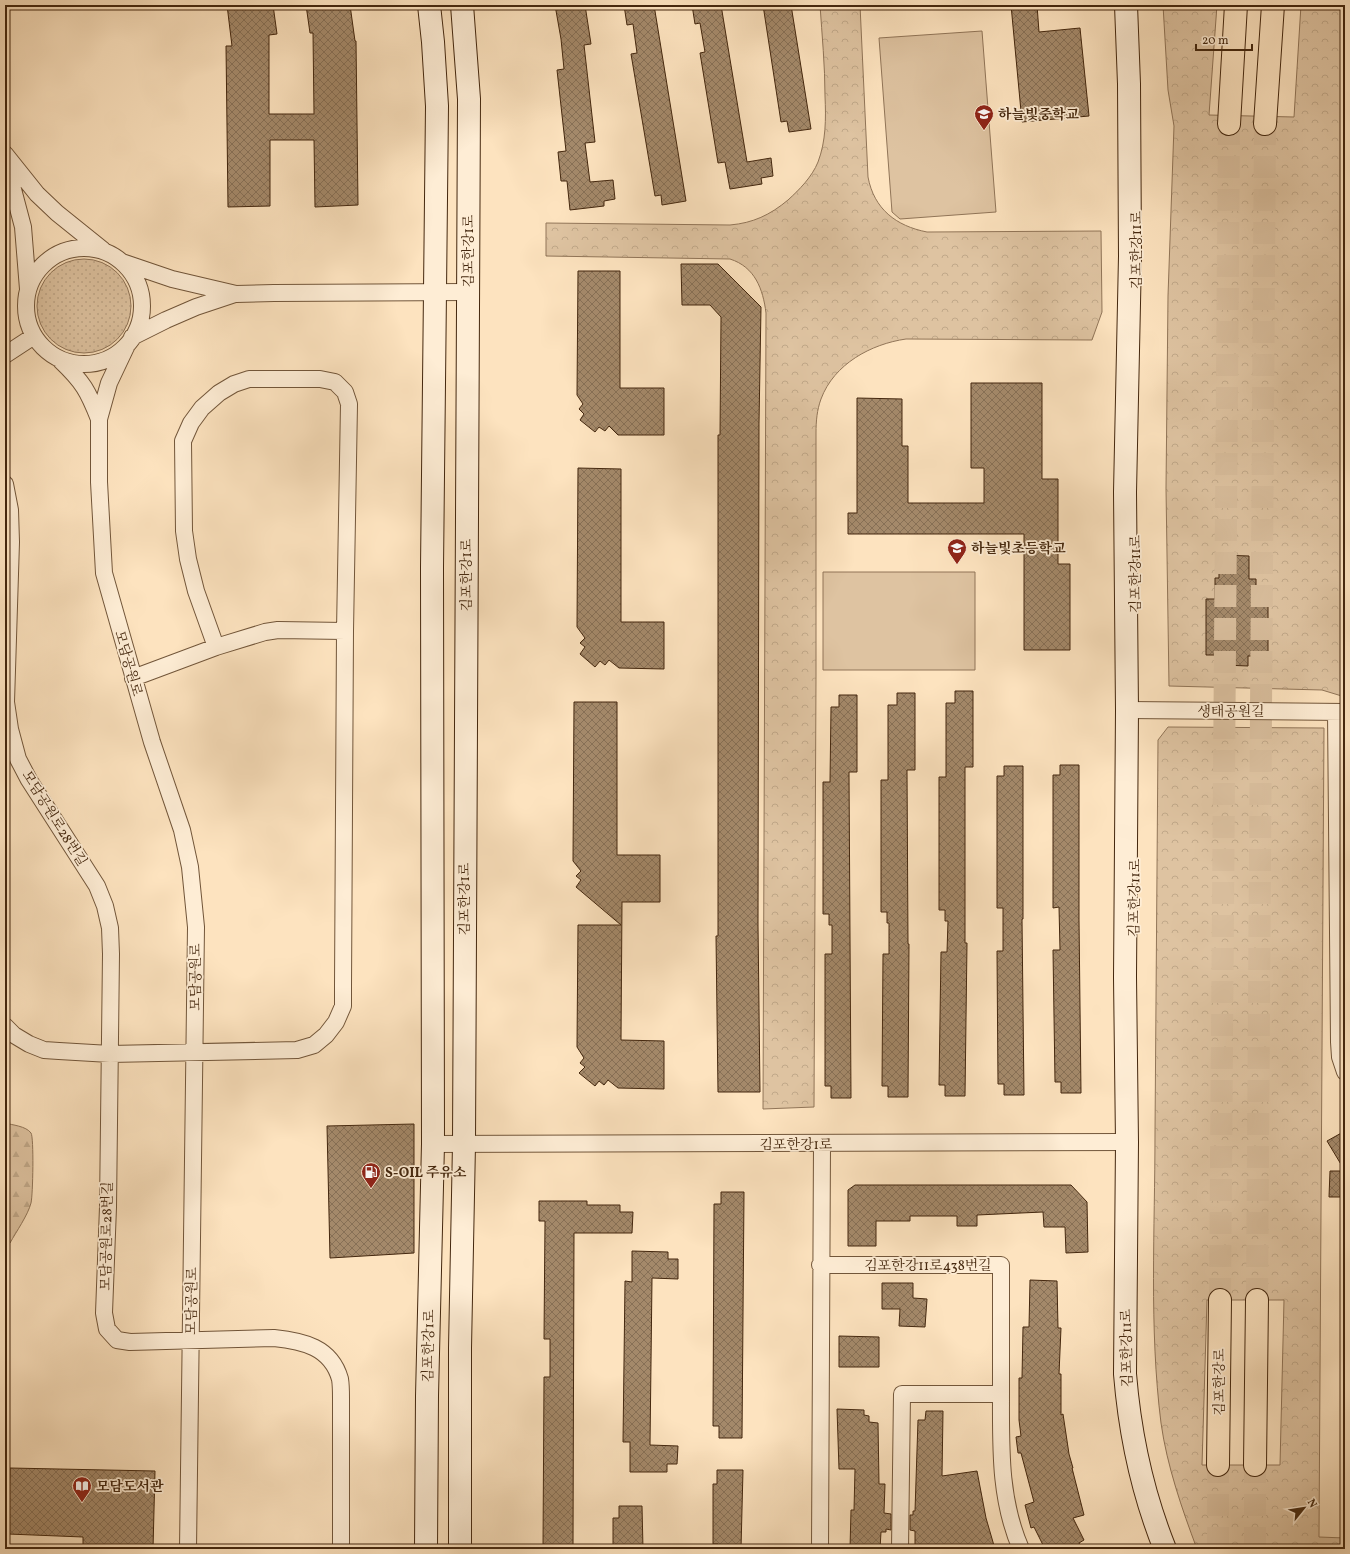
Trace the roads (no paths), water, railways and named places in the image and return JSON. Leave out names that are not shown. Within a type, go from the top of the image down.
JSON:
[{"type":"highway","points":[[1229,124],[1236,5]]},
{"type":"highway","points":[[1265,124],[1273,5]]},
{"type":"highway","name":"김포한강로","points":[[1218,1465],[1220,1300]]},
{"type":"highway","points":[[1255,1465],[1257,1300]]},
{"type":"street","name":"김포한강1로","points":[[426,1549],[427,1396],[433,1144],[432,568],[437,106],[430,5]]},
{"type":"street","name":"김포한강1로","points":[[460,1549],[460,1348],[464,1144],[469,99],[462,5]]},
{"type":"street","name":"김포한강11로","points":[[1126,5],[1129,84],[1130,256],[1125,492],[1131,710]]},
{"type":"street","name":"김포한강11로","points":[[1133,5],[1135,45],[1136,157],[1135,499],[1125,985],[1127,1142],[1125,1374],[1128,1411],[1133,1443],[1158,1532],[1165,1549]]},
{"type":"street","points":[[5,154],[37,194],[56,213],[106,252],[122,262],[172,279],[236,294]]},
{"type":"street","points":[[5,158],[23,227],[28,289],[26,305],[28,321],[34,336],[44,348],[59,359],[77,376],[83,384],[89,394],[98,419]]},
{"type":"street","points":[[28,289],[37,272],[51,258],[68,250],[87,248],[106,252]]},
{"type":"street","points":[[98,419],[109,384],[137,330],[142,312],[141,293],[134,276],[122,262]]},
{"type":"street","points":[[59,359],[77,364],[95,363],[113,357],[130,341],[166,320],[196,307],[236,294],[274,292],[468,292]]},
{"type":"street","points":[[5,355],[34,336]]},
{"type":"street","points":[[5,1026],[14,1035],[29,1044],[44,1050],[110,1054],[298,1050],[314,1045],[336,1022],[343,1006],[349,404],[345,392],[335,382],[320,379],[249,379],[234,384],[219,393],[202,408],[191,423],[183,442],[184,531],[188,560],[196,590],[216,647]]},
{"type":"street","name":"모담공원로","points":[[98,419],[99,482],[104,573],[152,742],[182,830],[190,867],[196,927],[188,1549]]},
{"type":"street","name":"모담공원로28번길","points":[[5,484],[10,510],[11,542],[6,702],[10,729],[18,759],[97,886],[105,906],[110,928],[112,954],[104,1313],[107,1328],[117,1340],[130,1342],[274,1338],[298,1341],[317,1347],[331,1361],[340,1379],[342,1398],[341,1549]]},
{"type":"street","points":[[133,678],[216,647],[265,632],[278,630],[346,631]]},
{"type":"street","name":"생태공원길","points":[[1131,710],[1340,712],[1339,1042],[1340,1057],[1345,1072]]},
{"type":"street","name":"김포한강1로","points":[[433,1144],[1127,1142]]},
{"type":"street","points":[[820,1549],[820,1265],[822,1144]]},
{"type":"street","name":"김포한강11로438번길","points":[[820,1265],[1001,1265],[1000,1437],[1004,1488],[1008,1513],[1014,1534],[1021,1549]]},
{"type":"street","points":[[900,1549],[902,1394],[1001,1394]]},
{"type":"tunnel","points":[[1220,1300],[1229,124]]},
{"type":"tunnel","points":[[1257,1300],[1265,124]]},
{"type":"tunnel","points":[[1218,1465],[1218,1549]]},
{"type":"tunnel","points":[[1255,1465],[1255,1549]]},
{"type":"place","name":"하늘빛중학교","points":[[984,131]]},
{"type":"place","name":"하늘빛초등학교","points":[[957,565]]},
{"type":"place","name":"S-OIL 주유소","points":[[371,1189]]},
{"type":"place","name":"모담도서관","points":[[82,1503]]}]
